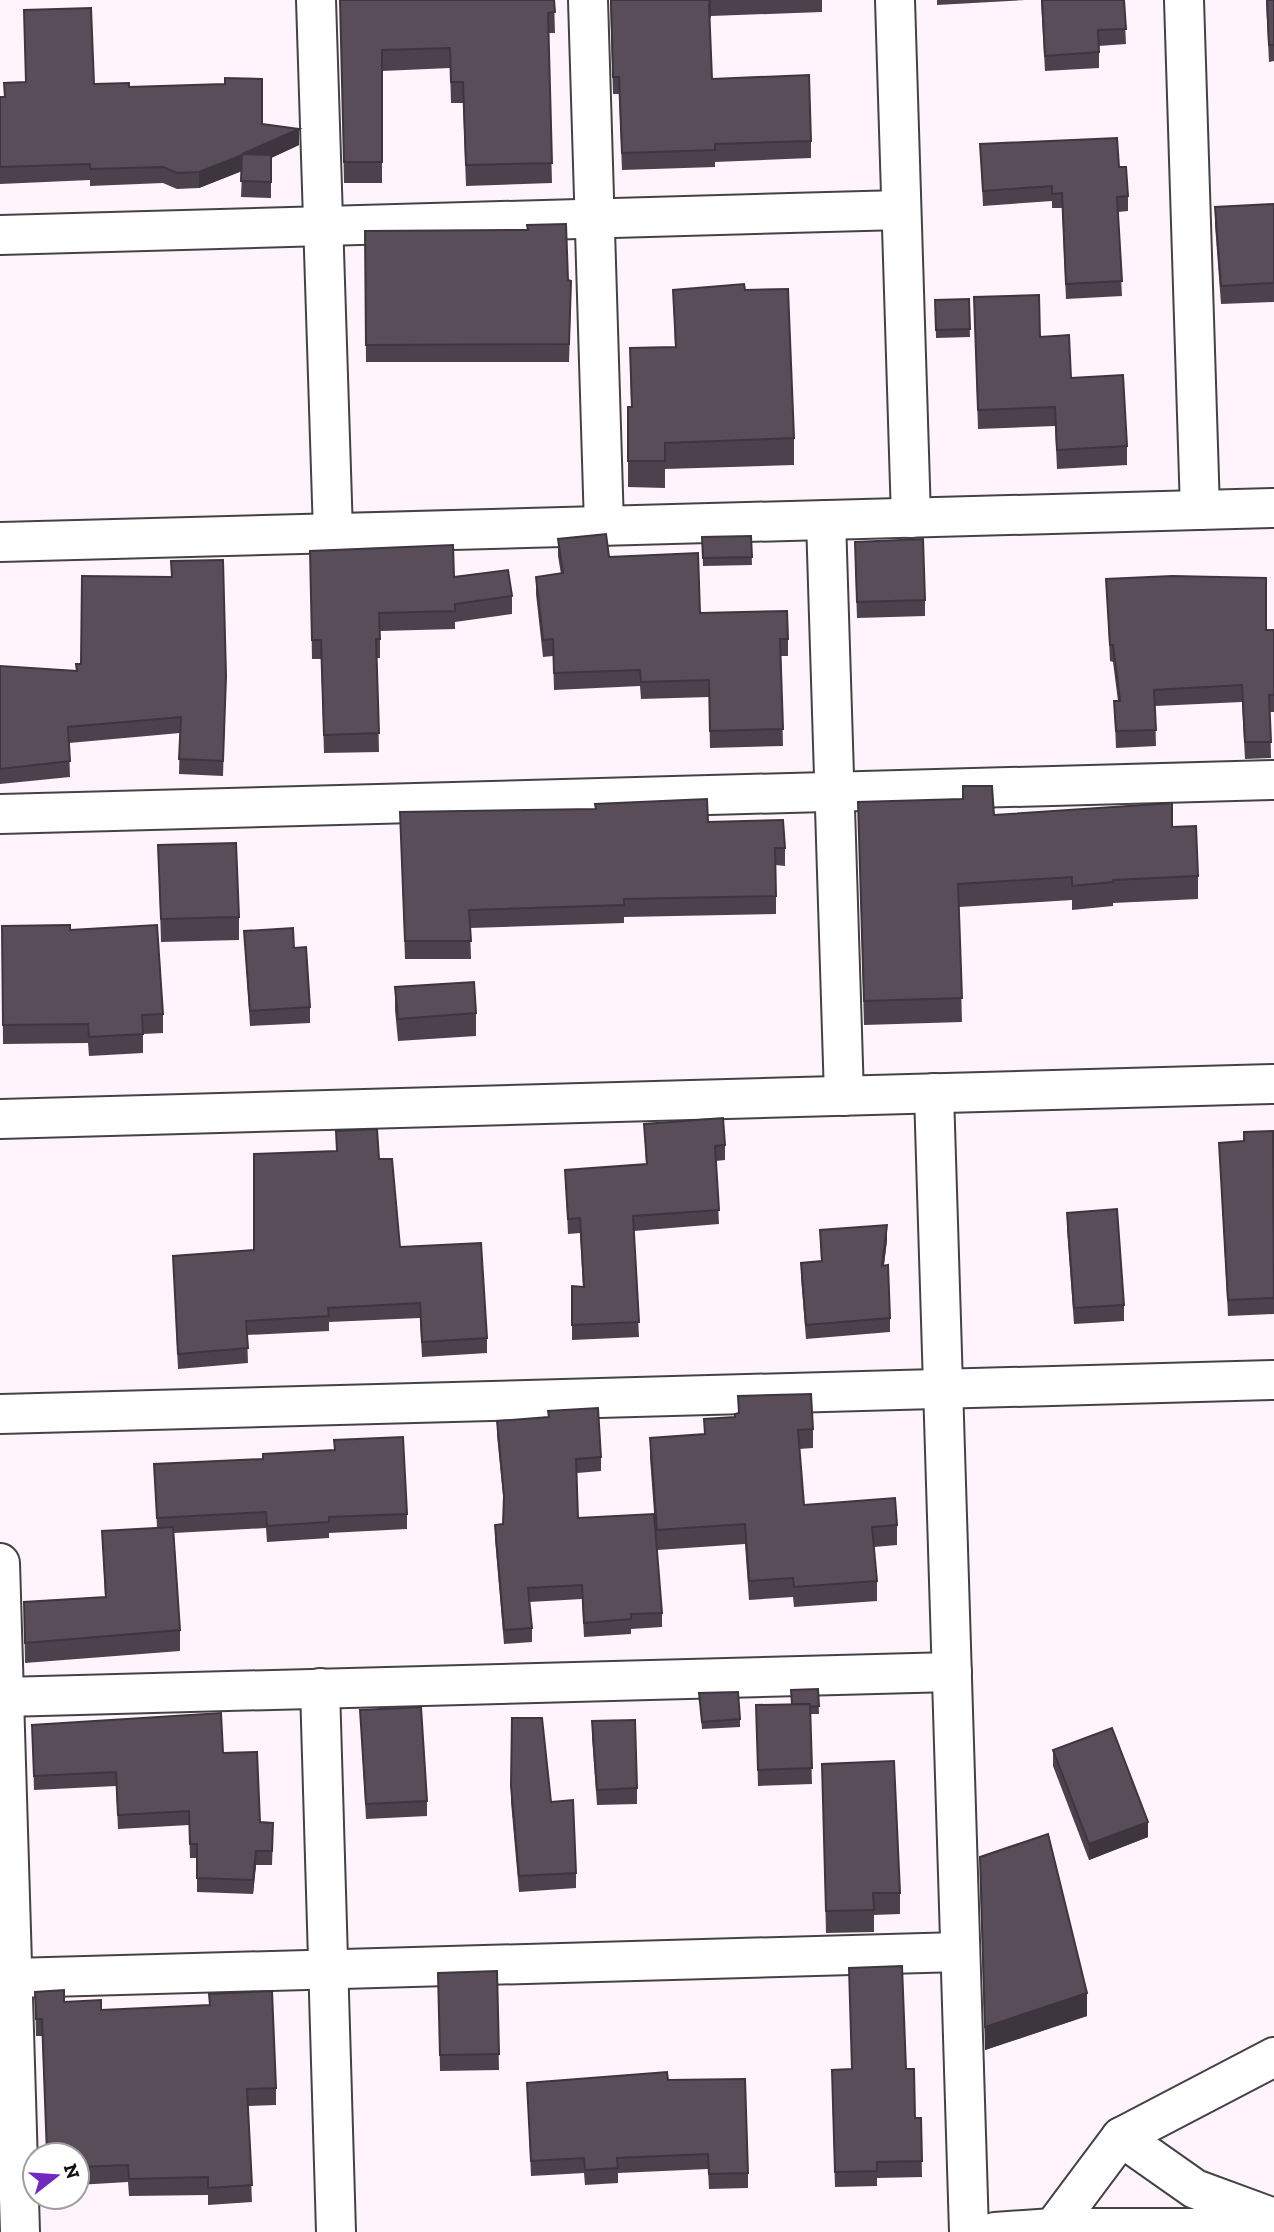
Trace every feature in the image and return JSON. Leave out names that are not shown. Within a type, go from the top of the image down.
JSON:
[{"type":"street","points":[[316,0],[333,533]]},
{"type":"street","points":[[588,0],[604,526]]},
{"type":"street","points":[[895,0],[911,518]]},
{"type":"street","points":[[1184,0],[1200,510]]},
{"type":"street","points":[[0,235],[901,210]]},
{"type":"street","points":[[0,542],[1274,508]]},
{"type":"street","points":[[826,520],[844,1096]]},
{"type":"street","points":[[0,814],[1274,780]]},
{"type":"street","points":[[0,1119],[1274,1084]]},
{"type":"street","points":[[934,1093],[969,2232]]},
{"type":"street","points":[[0,1414],[1274,1380]]},
{"type":"street","points":[[0,1563],[20,2232]]},
{"type":"street","points":[[4,1697],[952,1672]]},
{"type":"street","points":[[320,1688],[336,2232]]},
{"type":"street","points":[[13,1978],[960,1952]]},
{"type":"street","points":[[1053,2228],[1121,2137],[1274,2057]]},
{"type":"street","points":[[1121,2137],[1195,2189],[1274,2218]]},
{"type":"street","points":[[995,2232],[1053,2228],[1274,2228]]},
{"type":"building","points":[[340,0],[554,0],[555,12],[548,13],[552,163],[466,165],[463,82],[451,82],[450,48],[382,50],[382,162],[344,162]]},
{"type":"building","points":[[611,0],[710,0],[712,79],[809,75],[811,141],[715,144],[715,150],[622,153],[619,77],[613,77]]},
{"type":"building","points":[[1042,0],[1124,0],[1126,29],[1098,30],[1099,52],[1045,56]]},
{"type":"building","points":[[1267,0],[1274,0],[1274,45],[1269,45]]},
{"type":"building","points":[[91,8],[94,84],[129,83],[129,87],[225,84],[225,78],[262,79],[262,124],[299,129],[242,154],[271,155],[271,182],[241,181],[242,155],[199,172],[177,173],[163,167],[90,169],[90,164],[0,167],[0,97],[5,97],[4,83],[26,82],[24,10]]},
{"type":"building","points":[[1117,138],[1119,167],[1126,167],[1128,196],[1117,197],[1122,281],[1066,284],[1062,193],[1052,194],[1052,186],[983,191],[980,144]]},
{"type":"building","points":[[1274,204],[1274,283],[1221,286],[1215,207]]},
{"type":"building","points":[[566,224],[568,280],[571,281],[569,344],[366,345],[365,231],[528,230],[527,225]]},
{"type":"building","points":[[744,284],[745,290],[788,289],[794,438],[665,443],[665,461],[628,461],[628,407],[632,407],[630,348],[676,347],[673,290]]},
{"type":"building","points":[[1039,295],[1040,337],[1069,335],[1071,378],[1123,375],[1127,446],[1057,450],[1055,407],[978,410],[974,297]]},
{"type":"building","points":[[969,299],[970,329],[936,330],[935,300]]},
{"type":"building","points":[[606,534],[609,557],[698,553],[700,613],[787,611],[788,639],[780,639],[783,729],[710,731],[709,680],[641,682],[640,670],[554,673],[553,639],[543,640],[536,577],[563,573],[558,539]]},
{"type":"building","points":[[751,536],[752,557],[703,558],[702,537]]},
{"type":"building","points":[[923,539],[925,600],[857,602],[855,542]]},
{"type":"building","points":[[453,545],[454,577],[508,570],[512,596],[455,604],[455,611],[379,613],[380,639],[376,639],[379,733],[324,735],[321,640],[312,640],[310,551]]},
{"type":"building","points":[[223,560],[226,676],[223,761],[179,759],[181,717],[68,727],[70,761],[0,769],[0,666],[77,671],[76,664],[81,664],[82,576],[172,577],[171,561]]},
{"type":"building","points":[[1172,576],[1266,578],[1266,630],[1274,630],[1274,695],[1269,695],[1271,742],[1245,742],[1242,685],[1154,690],[1156,730],[1116,731],[1114,701],[1120,701],[1113,645],[1110,645],[1106,579]]},
{"type":"building","points":[[963,786],[992,786],[994,815],[1172,803],[1172,827],[1196,826],[1198,876],[1113,880],[1072,886],[1072,877],[958,884],[962,998],[864,1001],[858,802],[963,799]]},
{"type":"building","points":[[707,799],[708,822],[783,820],[785,848],[775,848],[776,896],[624,899],[624,905],[469,910],[471,941],[405,941],[400,812],[596,809],[595,804]]},
{"type":"building","points":[[236,843],[239,917],[161,919],[158,845]]},
{"type":"building","points":[[70,925],[70,930],[157,925],[163,1014],[142,1015],[143,1034],[89,1037],[88,1024],[3,1025],[2,926]]},
{"type":"building","points":[[293,928],[294,948],[306,947],[310,1007],[250,1011],[244,931]]},
{"type":"building","points":[[474,982],[476,1013],[398,1019],[395,987]]},
{"type":"building","points":[[723,1118],[725,1145],[715,1146],[719,1210],[633,1216],[639,1322],[572,1325],[572,1286],[584,1287],[580,1218],[568,1219],[565,1170],[647,1164],[644,1124]]},
{"type":"building","points":[[377,1129],[379,1159],[392,1159],[400,1247],[481,1243],[487,1338],[422,1342],[420,1303],[328,1308],[329,1316],[246,1321],[248,1348],[178,1354],[173,1256],[254,1250],[254,1154],[337,1151],[336,1131]]},
{"type":"building","points":[[1273,1131],[1274,1298],[1228,1300],[1219,1143],[1244,1141],[1244,1132]]},
{"type":"building","points":[[1117,1209],[1124,1305],[1074,1308],[1067,1213]]},
{"type":"building","points":[[887,1225],[882,1266],[888,1265],[890,1318],[806,1325],[801,1263],[822,1261],[820,1230]]},
{"type":"building","points":[[811,1394],[813,1429],[798,1430],[804,1505],[895,1498],[897,1525],[872,1527],[877,1581],[794,1587],[793,1578],[749,1581],[745,1524],[657,1530],[650,1438],[705,1434],[704,1419],[735,1417],[735,1414],[739,1413],[738,1396]]},
{"type":"building","points":[[598,1408],[601,1457],[576,1459],[578,1518],[654,1514],[662,1613],[631,1614],[631,1619],[584,1623],[582,1585],[528,1588],[532,1628],[504,1630],[495,1525],[503,1524],[504,1496],[497,1421],[549,1417],[548,1411]]},
{"type":"building","points":[[403,1437],[407,1514],[329,1517],[329,1522],[267,1526],[266,1512],[157,1518],[154,1464],[263,1459],[263,1454],[335,1450],[334,1440]]},
{"type":"building","points":[[173,1527],[180,1630],[25,1643],[24,1602],[106,1597],[102,1531]]},
{"type":"building","points":[[818,1689],[819,1706],[792,1704],[791,1690]]},
{"type":"building","points":[[738,1692],[740,1719],[702,1722],[699,1693]]},
{"type":"building","points":[[810,1704],[812,1768],[758,1770],[756,1705]]},
{"type":"building","points":[[421,1707],[427,1801],[366,1804],[360,1710]]},
{"type":"building","points":[[221,1713],[223,1753],[257,1752],[260,1822],[273,1823],[272,1851],[256,1851],[253,1880],[197,1878],[197,1844],[190,1844],[189,1811],[118,1815],[116,1772],[34,1776],[32,1725]]},
{"type":"building","points":[[512,1718],[542,1718],[551,1802],[573,1800],[576,1873],[519,1876],[511,1786]]},
{"type":"building","points":[[635,1720],[637,1788],[597,1790],[592,1721]]},
{"type":"building","points":[[1112,1728],[1148,1822],[1089,1844],[1053,1750]]},
{"type":"building","points":[[894,1761],[900,1893],[873,1893],[874,1910],[826,1911],[822,1764]]},
{"type":"building","points":[[1048,1834],[1087,1993],[985,2027],[980,1857]]},
{"type":"building","points":[[902,1966],[906,2069],[914,2069],[915,2118],[921,2118],[922,2161],[877,2162],[877,2171],[835,2172],[832,2070],[852,2069],[849,1968]]},
{"type":"building","points":[[497,1971],[499,2054],[440,2055],[438,1973]]},
{"type":"building","points":[[64,1990],[64,2002],[101,2000],[101,2010],[210,2005],[209,1994],[272,1991],[276,2088],[247,2089],[252,2185],[208,2188],[208,2177],[129,2179],[128,2165],[91,2166],[91,2141],[46,2141],[42,2019],[36,2019],[35,1992]]},
{"type":"building","points":[[667,2072],[668,2080],[745,2079],[748,2173],[709,2174],[708,2154],[617,2158],[618,2168],[585,2170],[584,2158],[531,2161],[527,2083]]}]
